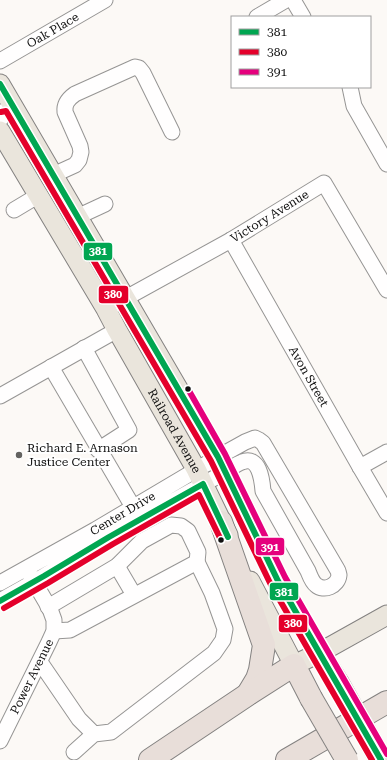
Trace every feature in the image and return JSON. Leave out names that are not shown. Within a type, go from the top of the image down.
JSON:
[{"type":"highway","points":[[222,522],[264,645],[257,679],[247,695]]},
{"type":"highway","name":"Railroad Avenue","points":[[320,653],[381,760]]},
{"type":"highway","name":"Railroad Avenue","points":[[294,665],[311,698],[347,760]]},
{"type":"highway","points":[[150,760],[294,665]]},
{"type":"highway","points":[[287,760],[387,702]]},
{"type":"main road","name":"Railroad Avenue","points":[[0,84],[5,104],[52,175],[126,299],[221,464],[278,581],[320,653]]},
{"type":"main road","name":"Railroad Avenue","points":[[0,130],[106,309],[200,477],[254,589],[294,665]]},
{"type":"main road","points":[[294,665],[320,653],[387,615]]},
{"type":"street","name":"Oak Place","points":[[0,61],[105,0]]},
{"type":"street","points":[[267,14],[286,0]]},
{"type":"street","points":[[293,0],[302,16]]},
{"type":"street","points":[[52,175],[75,165],[79,160],[81,152],[80,146],[64,109],[68,99],[75,94],[135,67],[139,68],[143,73],[172,132]]},
{"type":"street","points":[[350,88],[354,106],[387,164]]},
{"type":"street","points":[[0,120],[5,104]]},
{"type":"street","name":"Victory Avenue","points":[[106,309],[231,240],[324,183],[387,290]]},
{"type":"street","points":[[14,210],[39,195]]},
{"type":"street","points":[[77,217],[105,204]]},
{"type":"street","name":"Avon Street","points":[[231,240],[387,513]]},
{"type":"street","points":[[0,396],[117,330]]},
{"type":"street","points":[[84,348],[129,430],[98,450]]},
{"type":"street","points":[[51,367],[132,507]]},
{"type":"street","points":[[255,438],[264,443],[337,569],[339,575],[334,585],[327,588],[321,588],[310,578],[308,571],[264,491],[262,476],[254,463],[252,461],[221,464],[245,442],[255,438]]},
{"type":"street","points":[[360,467],[387,452]]},
{"type":"street","name":"Center Drive","points":[[0,601],[109,537],[221,464]]},
{"type":"street","points":[[262,476],[280,470]]},
{"type":"street","name":"Center Drive","points":[[0,583],[132,507],[200,477]]},
{"type":"street","points":[[48,607],[117,566],[142,541],[171,524],[181,526],[188,531],[225,629],[223,640],[214,653],[111,732],[94,734],[74,752]]},
{"type":"street","points":[[54,631],[70,630],[134,595],[197,557]]},
{"type":"street","points":[[117,566],[134,595]]},
{"type":"street","name":"Power Avenue","points":[[0,740],[50,642],[54,631],[54,620],[26,569]]},
{"type":"street","points":[[40,662],[78,719],[94,734]]},
{"type":"transit line","name":"381","points":[[0,84],[218,457],[278,581],[381,760]]},
{"type":"transit line","name":"380","points":[[1,112],[6,111],[211,461],[271,585],[372,760]]},
{"type":"transit line","name":"391","points":[[188,389],[225,454],[285,577],[387,754]]},
{"type":"transit line","name":"381","points":[[0,601],[203,484],[228,537]]},
{"type":"transit line","name":"380","points":[[4,608],[199,495],[221,540]]},
{"type":"place","name":"Richard E. Arnason Justice Center","points":[[19,455]]}]
